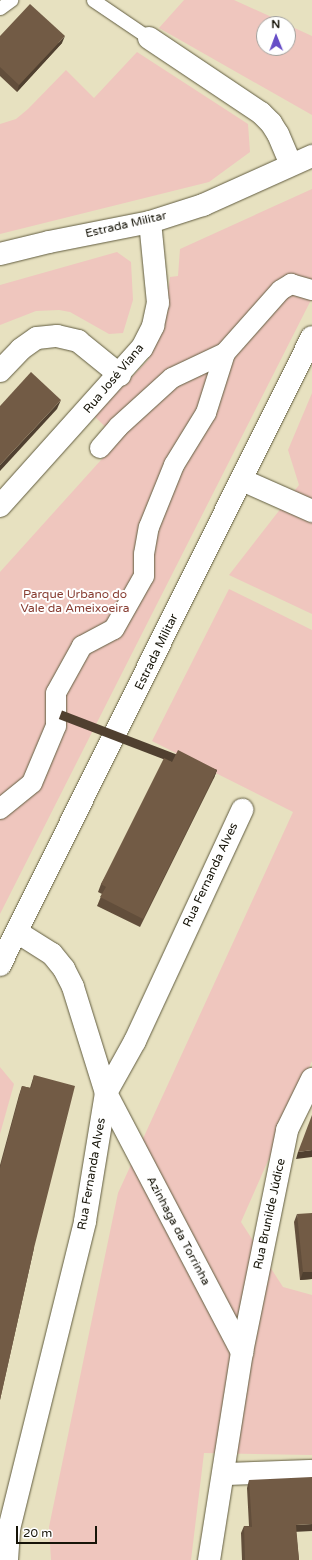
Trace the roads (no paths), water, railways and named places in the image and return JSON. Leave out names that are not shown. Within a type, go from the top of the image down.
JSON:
[{"type":"street","points":[[149,38],[260,113],[271,123],[278,134],[291,164]]},
{"type":"street","name":"Estrada Militar","points":[[0,254],[48,242],[150,222],[203,205],[291,164],[312,156]]},
{"type":"street","name":"Rua José Viana","points":[[0,506],[120,375],[142,348],[153,326],[158,303],[150,222]]},
{"type":"street","points":[[100,448],[118,427],[172,378],[225,353],[281,290],[291,284],[312,290]]},
{"type":"street","points":[[0,371],[21,349],[37,338],[57,336],[78,341],[120,375]]},
{"type":"street","name":"Estrada Militar","points":[[0,965],[311,340]]},
{"type":"street","points":[[0,809],[32,783],[56,726],[56,693],[82,646],[114,629],[144,576],[144,554],[149,527],[174,465],[206,413],[225,353]]},
{"type":"street","points":[[242,480],[312,511]]},
{"type":"street","name":"Rua Fernanda Alves","points":[[7,1560],[9,1530],[85,1221],[106,1094],[135,1041],[242,810]]},
{"type":"street","name":"Azinhaga da Torrinha","points":[[17,932],[52,954],[64,969],[73,987],[106,1094],[242,1352]]},
{"type":"street","name":"Rua Brunilde Júdice","points":[[242,1352],[287,1130],[312,1080]]},
{"type":"street","points":[[210,1560],[242,1352]]},
{"type":"street","points":[[224,1474],[312,1471]]},
{"type":"lane","points":[[0,8],[11,0]]},
{"type":"lane","points":[[93,0],[149,38]]},
{"type":"park label","name":"Parque Urbano do Vale da Ameixoeira","points":[[75,602]]}]
